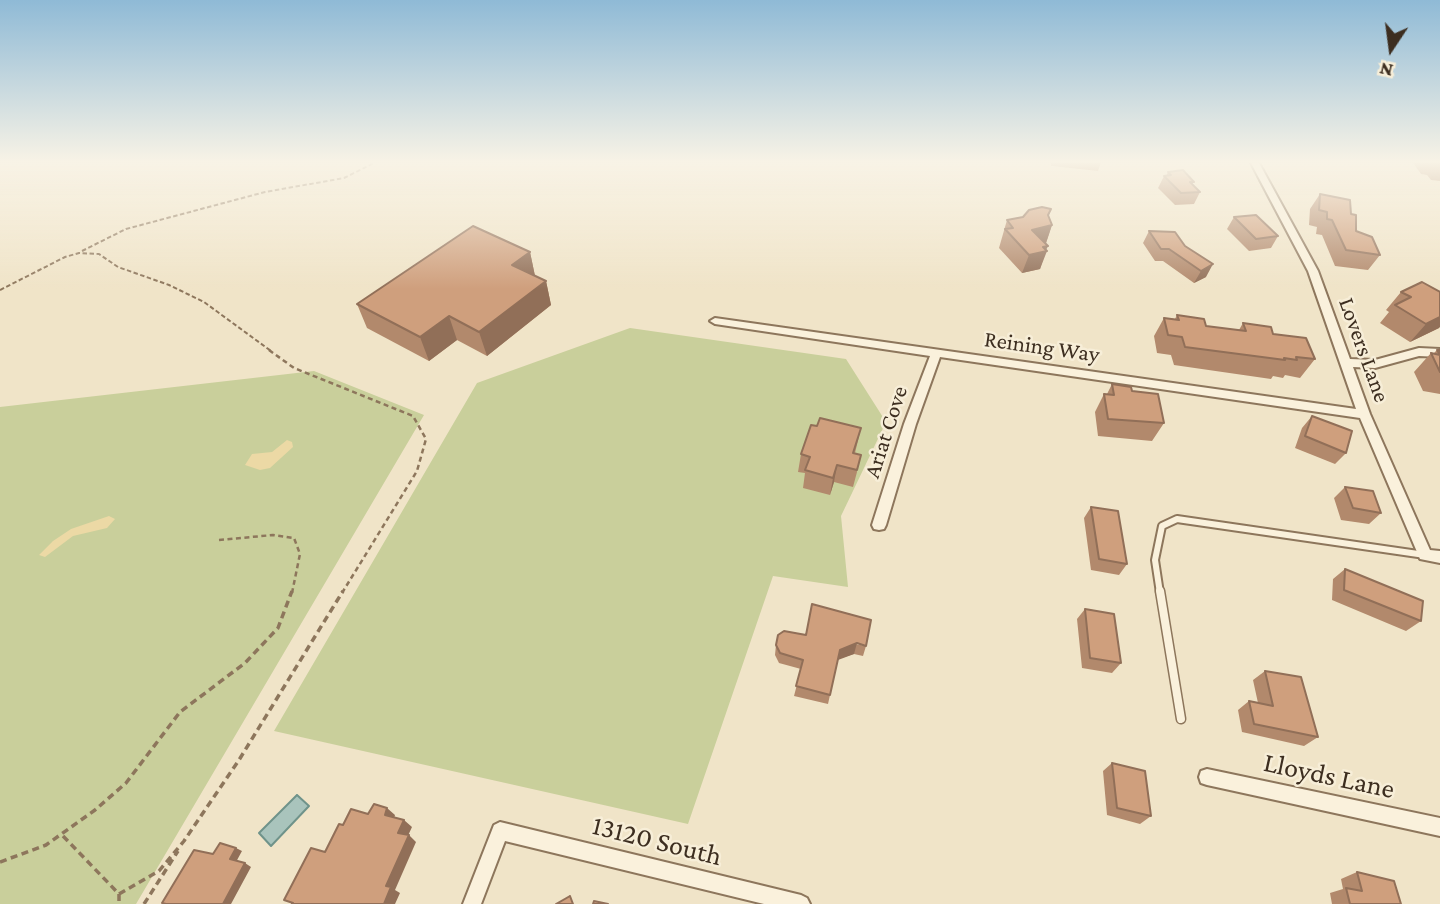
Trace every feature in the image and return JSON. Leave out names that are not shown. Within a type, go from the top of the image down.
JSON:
[{"type":"street","name":"Lovers Lane","points":[[1278,205],[1313,271],[1364,414],[1425,555]]},
{"type":"street","name":"Reining Way","points":[[715,321],[1364,414]]},
{"type":"street","points":[[1345,363],[1375,364],[1419,352],[1440,353]]},
{"type":"street","name":"Ariat Cove","points":[[879,525],[910,424],[936,353]]},
{"type":"street","points":[[1425,555],[1440,557]]},
{"type":"street","name":"Lloyds Lane","points":[[1207,777],[1440,827]]},
{"type":"street","name":"13120 South","points":[[472,904],[500,831],[801,904]]},
{"type":"lane","points":[[1181,719],[1154,560],[1162,526],[1177,519],[1425,555]]},
{"type":"path","points":[[0,290],[126,229],[211,205]]},
{"type":"path","points":[[79,253],[99,254],[118,267],[169,285],[204,302],[294,368],[413,416],[426,439],[417,471],[239,760],[144,904]]},
{"type":"path","points":[[0,862],[63,835],[126,783],[180,712],[245,663],[266,643],[284,617],[300,554],[295,538],[273,535],[219,540]]},
{"type":"path","points":[[63,835],[120,894],[119,904]]},
{"type":"path","points":[[120,894],[159,871],[184,841]]},
{"type":"green space","points":[[630,328],[846,359],[886,422],[841,516],[848,587],[773,576],[688,824],[274,731],[477,383]]},
{"type":"green space","points":[[314,371],[424,415],[136,904],[0,904],[0,407]]},
{"type":"sand","points":[[287,440],[292,442],[293,447],[270,468],[260,470],[245,465],[252,454],[272,452]]},
{"type":"sand","points":[[109,516],[115,519],[107,528],[73,536],[45,557],[39,555],[71,529]]},
{"type":"water","points":[[297,795],[309,806],[271,846],[259,833]]},
{"type":"building","points":[[1319,205],[1350,205],[1351,214],[1356,215],[1356,231],[1372,237],[1380,255],[1346,250],[1332,220],[1327,219],[1327,212],[1319,210]]},
{"type":"building","points":[[1042,207],[1051,209],[1048,215],[1052,225],[1032,230],[1048,246],[1043,247],[1047,251],[1029,255],[1005,229],[1013,228],[1007,220],[1023,217],[1029,210]]},
{"type":"building","points":[[1256,215],[1278,236],[1256,239],[1234,217]]},
{"type":"building","points":[[473,226],[530,252],[512,265],[546,281],[479,332],[449,316],[420,337],[357,304]]},
{"type":"building","points":[[1149,231],[1175,232],[1185,246],[1213,264],[1201,271],[1169,249],[1161,249]]},
{"type":"building","points":[[1422,282],[1440,292],[1440,317],[1426,324],[1395,305],[1411,297],[1401,292]]},
{"type":"building","points":[[1177,315],[1204,319],[1206,326],[1246,331],[1243,323],[1271,327],[1273,334],[1306,338],[1315,359],[1296,357],[1297,360],[1284,358],[1285,360],[1185,347],[1182,337],[1168,335],[1164,318],[1179,320]]},
{"type":"building","points":[[1431,353],[1440,355],[1440,372]]},
{"type":"building","points":[[1112,384],[1131,387],[1132,391],[1158,394],[1164,423],[1108,419],[1104,394],[1114,395]]},
{"type":"building","points":[[1312,416],[1352,431],[1346,453],[1305,436]]},
{"type":"building","points":[[820,418],[861,428],[853,453],[861,455],[857,470],[837,465],[833,478],[805,470],[810,457],[801,454],[811,425],[817,426]]},
{"type":"building","points":[[1345,487],[1373,491],[1381,513],[1353,508]]},
{"type":"building","points":[[1091,507],[1118,511],[1127,564],[1099,559]]},
{"type":"building","points":[[1345,569],[1423,601],[1421,621],[1344,590]]},
{"type":"building","points":[[812,604],[871,620],[866,646],[857,643],[840,650],[830,695],[796,686],[803,660],[780,653],[776,645],[778,635],[784,631],[806,635]]},
{"type":"building","points":[[1085,609],[1114,614],[1121,663],[1090,658]]},
{"type":"building","points":[[1265,671],[1301,677],[1318,737],[1254,724],[1249,701],[1273,706]]},
{"type":"building","points":[[1112,763],[1145,771],[1151,816],[1117,808]]},
{"type":"building","points":[[374,804],[387,808],[385,815],[404,820],[398,833],[409,835],[386,886],[391,887],[384,904],[292,904],[284,900],[311,848],[325,852],[339,824],[343,825],[351,809],[368,814]]},
{"type":"building","points":[[220,843],[236,848],[230,859],[245,863],[223,904],[162,903],[194,850],[213,854]]},
{"type":"building","points":[[1357,872],[1394,881],[1401,904],[1350,904],[1346,888],[1362,891]]},
{"type":"building","points":[[570,896],[573,904],[556,904]]}]
